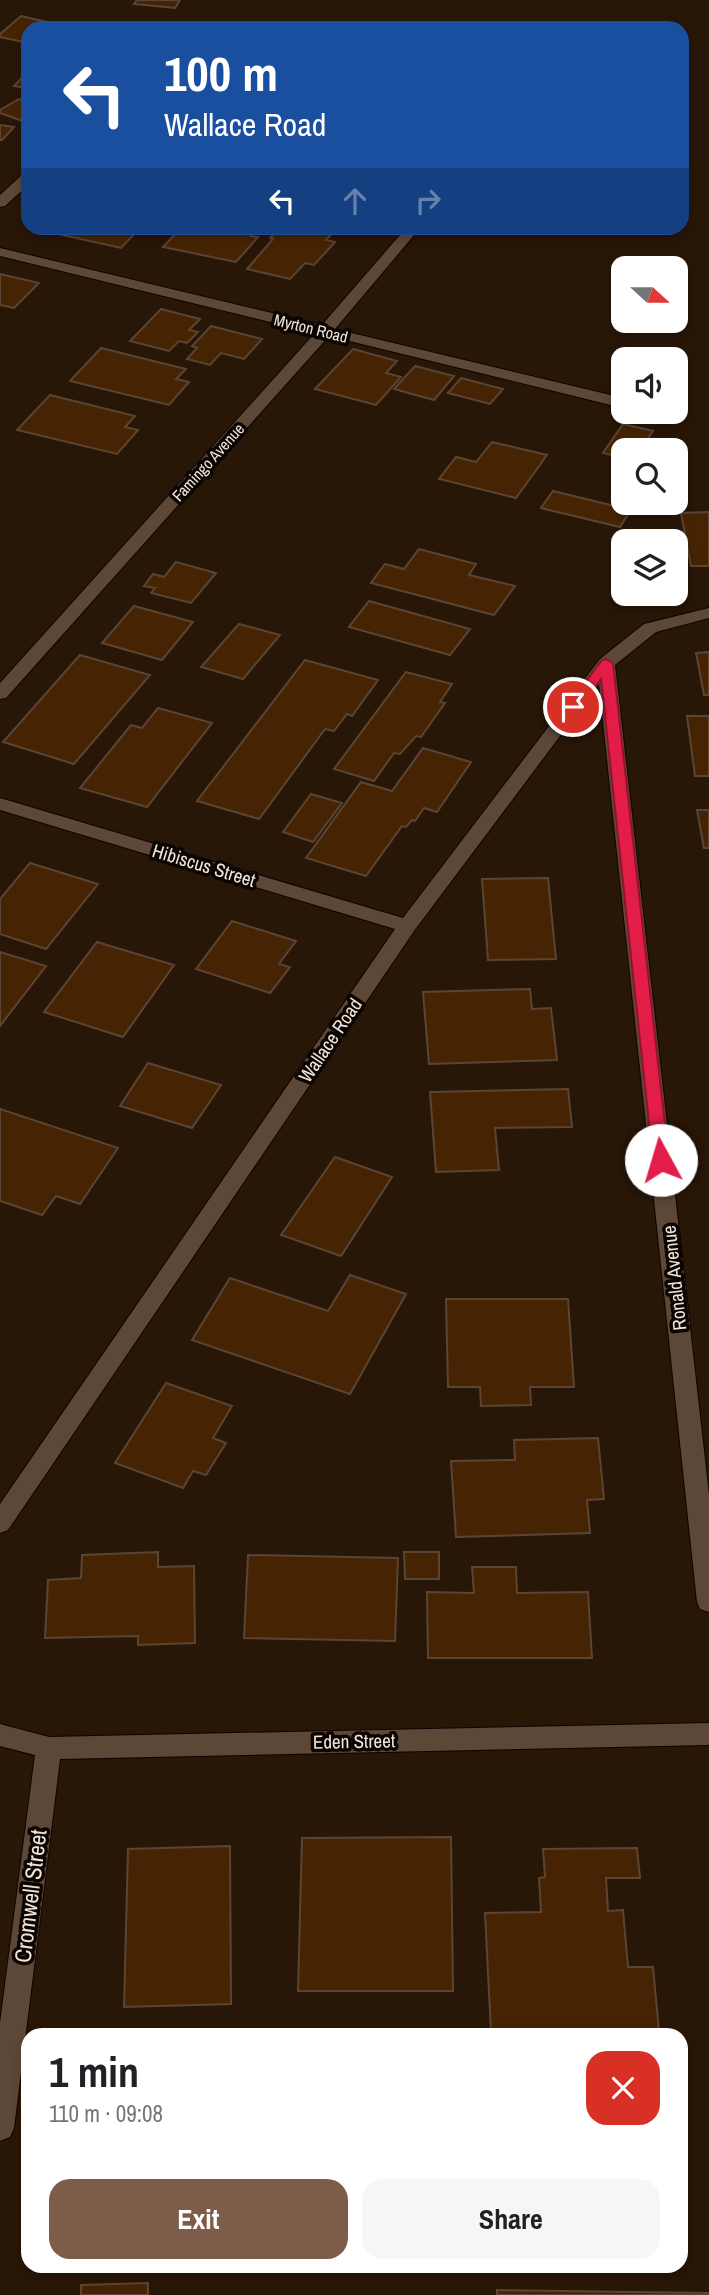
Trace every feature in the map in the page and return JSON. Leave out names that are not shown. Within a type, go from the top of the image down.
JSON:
[{"type":"street","points":[[0,203],[21,184]]},
{"type":"street","name":"Famingo Avenue","points":[[0,694],[324,332],[407,235]]},
{"type":"street","name":"Myrton Road","points":[[0,252],[611,400]]},
{"type":"street","name":"Wallace Road","points":[[0,1523],[407,926],[606,663],[650,628],[709,613]]},
{"type":"street","name":"Ronald Avenue","points":[[606,663],[709,1602]]},
{"type":"street","name":"Hibiscus Street","points":[[0,804],[407,926]]},
{"type":"street","name":"Eden Street","points":[[0,1735],[49,1748],[709,1734]]},
{"type":"street","name":"Cromwell Street","points":[[0,2129],[49,1748]]},
{"type":"building","points":[[137,0],[180,0],[175,8],[134,4]]},
{"type":"building","points":[[21,16],[43,21],[21,21],[21,42],[0,37],[0,34]]},
{"type":"building","points":[[21,100],[21,120],[0,113],[0,110]]},
{"type":"building","points":[[0,125],[14,127],[2,140],[0,140]]},
{"type":"building","points":[[62,235],[133,235],[121,248]]},
{"type":"building","points":[[174,235],[258,237],[236,262],[163,247]]},
{"type":"building","points":[[273,235],[330,235],[326,240],[335,242],[314,265],[305,263],[290,279],[247,269],[273,239],[270,238]]},
{"type":"building","points":[[0,274],[39,283],[14,308],[0,305]]},
{"type":"building","points":[[161,309],[200,319],[189,330],[198,332],[187,343],[179,341],[169,351],[130,341]]},
{"type":"building","points":[[211,326],[262,339],[244,359],[221,353],[210,365],[187,359],[197,348],[192,346]]},
{"type":"building","points":[[101,348],[186,369],[176,379],[189,382],[169,405],[70,381]]},
{"type":"building","points":[[353,349],[397,361],[386,373],[401,377],[376,405],[315,389]]},
{"type":"building","points":[[415,366],[454,376],[434,400],[394,389]]},
{"type":"building","points":[[461,378],[503,389],[490,404],[448,393]]},
{"type":"building","points":[[50,395],[135,416],[125,427],[138,430],[117,454],[17,430]]},
{"type":"building","points":[[623,424],[653,431],[648,438],[613,438]]},
{"type":"building","points":[[611,441],[611,455],[603,453]]},
{"type":"building","points":[[492,442],[547,455],[516,498],[439,479],[456,457],[476,462]]},
{"type":"building","points":[[553,491],[611,505],[611,515],[628,515],[620,527],[541,508]]},
{"type":"building","points":[[709,512],[709,566],[691,566],[688,529],[684,529],[681,515],[688,515],[688,513]]},
{"type":"building","points":[[419,549],[476,564],[469,575],[515,586],[494,615],[371,583],[385,564],[404,569]]},
{"type":"building","points":[[176,562],[216,573],[191,603],[151,593],[155,588],[144,586],[153,574],[164,577]]},
{"type":"building","points":[[369,601],[470,629],[450,655],[349,627]]},
{"type":"building","points":[[134,606],[193,622],[162,660],[102,643]]},
{"type":"building","points":[[239,624],[280,635],[243,679],[201,667]]},
{"type":"building","points":[[709,652],[709,695],[704,695],[696,653]]},
{"type":"building","points":[[80,655],[150,675],[74,764],[3,742]]},
{"type":"building","points":[[305,660],[378,680],[352,716],[347,714],[334,731],[325,729],[259,819],[197,801]]},
{"type":"building","points":[[406,672],[452,684],[440,702],[445,703],[421,737],[416,736],[400,754],[394,753],[374,781],[334,769]]},
{"type":"building","points":[[158,708],[212,723],[147,807],[80,788],[131,725],[142,728]]},
{"type":"building","points":[[687,716],[709,716],[709,776],[695,776]]},
{"type":"building","points":[[423,748],[471,762],[437,812],[424,808],[415,821],[412,820],[406,827],[402,826],[366,876],[306,858],[361,782],[392,791]]},
{"type":"building","points":[[311,794],[342,803],[313,842],[283,832]]},
{"type":"building","points":[[697,810],[709,810],[709,848],[704,848]]},
{"type":"building","points":[[30,863],[98,884],[46,949],[0,934],[0,899]]},
{"type":"building","points":[[548,878],[556,959],[488,960],[482,879]]},
{"type":"building","points":[[232,921],[296,941],[279,964],[290,967],[270,993],[196,969]]},
{"type":"building","points":[[97,942],[174,965],[123,1037],[44,1012]]},
{"type":"building","points":[[0,952],[46,966],[0,1026]]},
{"type":"building","points":[[530,989],[532,1009],[551,1008],[557,1060],[429,1064],[423,992]]},
{"type":"building","points":[[148,1063],[221,1085],[192,1128],[120,1106]]},
{"type":"building","points":[[568,1089],[572,1127],[495,1128],[499,1170],[436,1172],[430,1092]]},
{"type":"building","points":[[0,1109],[118,1148],[80,1204],[56,1196],[42,1215],[0,1201]]},
{"type":"building","points":[[335,1157],[392,1177],[341,1256],[281,1235]]},
{"type":"building","points":[[350,1275],[406,1294],[350,1394],[192,1340],[230,1278],[328,1311]]},
{"type":"building","points":[[446,1299],[568,1299],[574,1387],[530,1387],[531,1405],[481,1406],[480,1387],[448,1387]]},
{"type":"building","points":[[166,1383],[232,1406],[213,1438],[226,1443],[206,1475],[193,1471],[183,1488],[115,1463]]},
{"type":"building","points":[[598,1438],[604,1499],[587,1500],[590,1533],[456,1537],[451,1461],[515,1460],[514,1440]]},
{"type":"building","points":[[158,1552],[158,1567],[194,1566],[195,1643],[138,1645],[138,1636],[45,1638],[48,1580],[81,1578],[82,1555]]},
{"type":"building","points":[[404,1552],[439,1552],[439,1579],[405,1579]]},
{"type":"building","points":[[248,1555],[398,1558],[395,1641],[244,1638]]},
{"type":"building","points":[[472,1567],[516,1567],[517,1593],[588,1592],[592,1658],[428,1658],[427,1592],[474,1593]]},
{"type":"building","points":[[451,1837],[453,1991],[298,1991],[302,1838]]},
{"type":"building","points":[[230,1846],[231,2004],[124,2007],[128,1849]]},
{"type":"building","points":[[637,1848],[640,1878],[606,1878],[608,1911],[623,1910],[628,1967],[653,1967],[659,2028],[491,2028],[485,1913],[541,1912],[539,1878],[545,1877],[543,1849]]},
{"type":"building","points":[[148,2283],[148,2295],[81,2295],[81,2285]]},
{"type":"building","points":[[497,2290],[708,2293],[708,2295],[497,2295]]},
{"type":"route","points":[[573,707],[606,663],[661,1160]]}]
